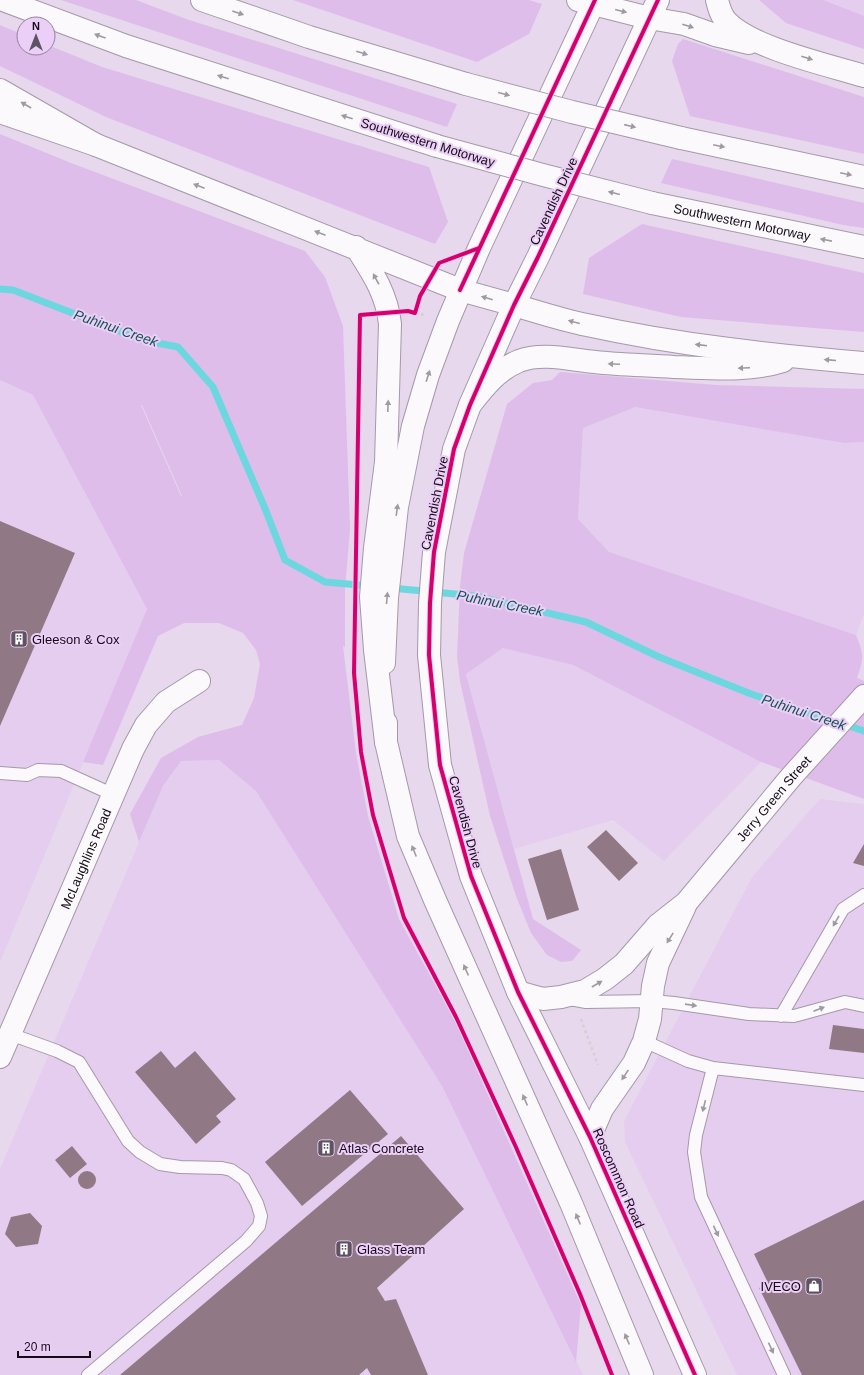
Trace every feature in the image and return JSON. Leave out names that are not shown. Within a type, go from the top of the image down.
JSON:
[{"type":"main road","name":"Southwestern Motorway","points":[[3,0],[126,46],[437,146],[543,176],[652,203],[864,247]]},
{"type":"main road","points":[[202,0],[309,37],[466,84],[572,112],[681,138],[864,177]]},
{"type":"main road","points":[[717,0],[726,21],[735,29],[769,46]]},
{"type":"main road","points":[[636,1373],[571,1203],[482,1006],[408,836],[386,742],[379,650],[371,597],[383,548],[397,507],[413,426],[428,375],[460,290],[588,1],[654,9],[684,24],[714,35],[769,46],[864,76]]},
{"type":"main road","name":"Cavendish Drive","points":[[518,992],[471,876],[440,765],[429,655],[430,603],[434,552],[454,449],[470,404],[514,305],[654,9]]},
{"type":"main road","points":[[0,90],[96,145]]},
{"type":"main road","points":[[0,112],[96,145],[460,290],[586,325],[622,332],[692,344],[796,357],[864,363]]},
{"type":"main road","points":[[356,248],[378,282],[389,313],[390,334],[383,548]]},
{"type":"main road","points":[[470,404],[499,372],[521,361],[530,359],[549,357],[595,362],[717,369],[763,367],[796,357]]},
{"type":"main road","name":"McLaughlins Road","points":[[0,1057],[114,795],[132,749],[146,725],[166,702],[198,681]]},
{"type":"main road","name":"Jerry Green Street","points":[[518,992],[543,999],[561,997],[585,991],[606,980],[624,964],[658,925],[686,903],[791,777],[864,696]]},
{"type":"main road","name":"Jerry Green Street","points":[[590,1137],[602,1109],[634,1063],[644,1041],[650,1019],[653,986],[658,963],[686,903]]},
{"type":"main road","name":"Roscommon Road","points":[[518,992],[590,1137],[695,1375]]},
{"type":"lane","points":[[0,773],[27,775],[38,770],[61,771],[114,795]]},
{"type":"lane","points":[[780,1016],[843,910],[864,895]]},
{"type":"lane","points":[[561,997],[586,1002],[674,1002],[749,1014],[780,1016],[807,1014],[845,1002],[864,1006]]},
{"type":"lane","points":[[10,1034],[57,1051],[79,1062],[128,1141],[140,1152],[160,1164],[180,1167],[222,1168],[231,1170],[244,1180],[257,1202],[261,1216],[259,1226],[246,1241],[88,1375]]},
{"type":"lane","points":[[644,1041],[688,1061],[713,1068],[864,1084]]},
{"type":"lane","points":[[713,1068],[696,1135],[694,1152],[700,1197],[784,1375]]},
{"type":"path","points":[[415,313],[420,296],[430,278]]},
{"type":"path","points":[[389,313],[408,312],[425,315]]},
{"type":"path","points":[[579,1014],[598,1064]]},
{"type":"shaded area","points":[[61,0],[136,0],[189,20],[457,104],[447,127]]},
{"type":"shaded area","points":[[293,0],[529,0],[542,4],[529,34],[477,62]]},
{"type":"shaded area","points":[[759,0],[823,0],[864,16],[864,49],[786,23]]},
{"type":"shaded area","points":[[823,0],[864,0],[864,16],[824,2]]},
{"type":"shaded area","points":[[0,25],[16,32],[16,56],[56,56],[56,48],[102,67],[429,167],[448,222],[435,244],[106,117],[0,66]]},
{"type":"shaded area","points":[[683,39],[864,97],[864,154],[690,116],[672,61],[678,44]]},
{"type":"shaded area","points":[[0,134],[71,163],[305,251],[325,277],[343,326],[350,529],[345,589],[345,647],[343,646],[356,753],[368,816],[399,919],[456,1023],[581,1305],[576,1362],[442,1086],[256,791],[219,760],[181,761],[163,786],[139,842],[130,814],[161,758],[198,737],[242,725],[254,698],[260,664],[256,650],[243,633],[219,623],[184,623],[158,636],[103,765],[83,762],[147,609],[33,395],[0,380]],"holes":[[[141,405],[142,405],[182,496]]]},
{"type":"shaded area","points":[[672,159],[864,203],[864,228],[843,225],[661,183]]},
{"type":"shaded area","points":[[642,224],[864,273],[864,332],[681,317],[583,294],[589,258]]},
{"type":"shaded area","points":[[560,372],[716,385],[864,389],[864,442],[844,443],[635,407],[583,428],[578,519],[609,552],[856,635],[862,652],[862,661],[857,678],[864,681],[864,799],[761,762],[573,665],[503,648],[466,674],[533,919],[581,950],[572,961],[561,962],[547,955],[531,933],[516,896],[490,816],[460,681],[457,657],[460,586],[464,553],[507,404],[533,383],[552,380]]},
{"type":"shaded area","points":[[0,380],[33,395],[147,609],[0,962]]},
{"type":"shaded area","points":[[634,407],[844,443],[864,442],[864,614],[856,635],[609,552],[578,519],[583,428]]},
{"type":"shaded area","points":[[503,648],[573,665],[761,762],[664,861],[613,820],[514,849],[466,673]]},
{"type":"shaded area","points":[[219,760],[256,791],[442,1086],[583,1375],[0,1375],[0,1169],[163,786],[181,761]]},
{"type":"shaded area","points":[[820,799],[864,804],[864,1375],[737,1375],[625,1142],[624,1121],[752,877]]},
{"type":"building","name":"Gleeson & Cox","points":[[0,521],[75,553],[0,726]]},
{"type":"building","points":[[606,830],[638,863],[619,881],[587,847]]},
{"type":"building","points":[[864,844],[864,866],[853,863]]},
{"type":"building","points":[[561,849],[579,910],[547,920],[528,859]]},
{"type":"building","points":[[833,1025],[864,1029],[864,1053],[829,1049]]},
{"type":"building","points":[[161,1051],[175,1068],[195,1051],[236,1099],[216,1116],[221,1122],[196,1144],[135,1072]]},
{"type":"building","name":"Atlas Concrete","points":[[350,1090],[388,1134],[302,1206],[265,1162]]},
{"type":"building","name":"Glass Team","points":[[401,1136],[464,1209],[377,1288],[385,1301],[396,1299],[428,1375],[371,1375],[367,1368],[359,1375],[120,1375]]},
{"type":"building","points":[[72,1146],[87,1164],[70,1178],[55,1160]]},
{"type":"building","points":[[87,1171],[93,1174],[96,1180],[93,1186],[87,1189],[81,1186],[78,1180],[81,1174]]},
{"type":"building","name":"IVECO","points":[[864,1200],[864,1375],[802,1375],[759,1288],[768,1283],[754,1254]]},
{"type":"building","points":[[30,1213],[42,1226],[38,1244],[16,1247],[5,1234],[11,1217]]},
{"type":"waterway","name":"Puhinui Creek","points":[[0,289],[13,290],[142,340],[178,347],[213,387],[266,511],[285,560],[325,582],[370,586]]},
{"type":"waterway","name":"Puhinui Creek","points":[[391,588],[476,596],[586,622],[659,657],[751,694],[864,731]]},
{"type":"cycle path","points":[[460,290],[595,0]]},
{"type":"cycle path","points":[[658,0],[538,257],[514,305],[470,405],[454,449],[434,552],[430,603],[429,655],[440,765],[471,876],[518,992],[590,1137],[695,1375]]},
{"type":"cycle path","points":[[479,248],[439,263],[420,296],[415,313],[408,311],[360,315],[354,673],[361,752],[373,815],[404,918],[456,1017],[515,1145],[580,1294],[612,1375]]},
{"type":"place","name":"Gleeson & Cox","points":[[19,639]]},
{"type":"place","name":"Atlas Concrete","points":[[326,1148]]},
{"type":"place","name":"Glass Team","points":[[344,1249]]},
{"type":"place","name":"IVECO","points":[[814,1286]]}]
